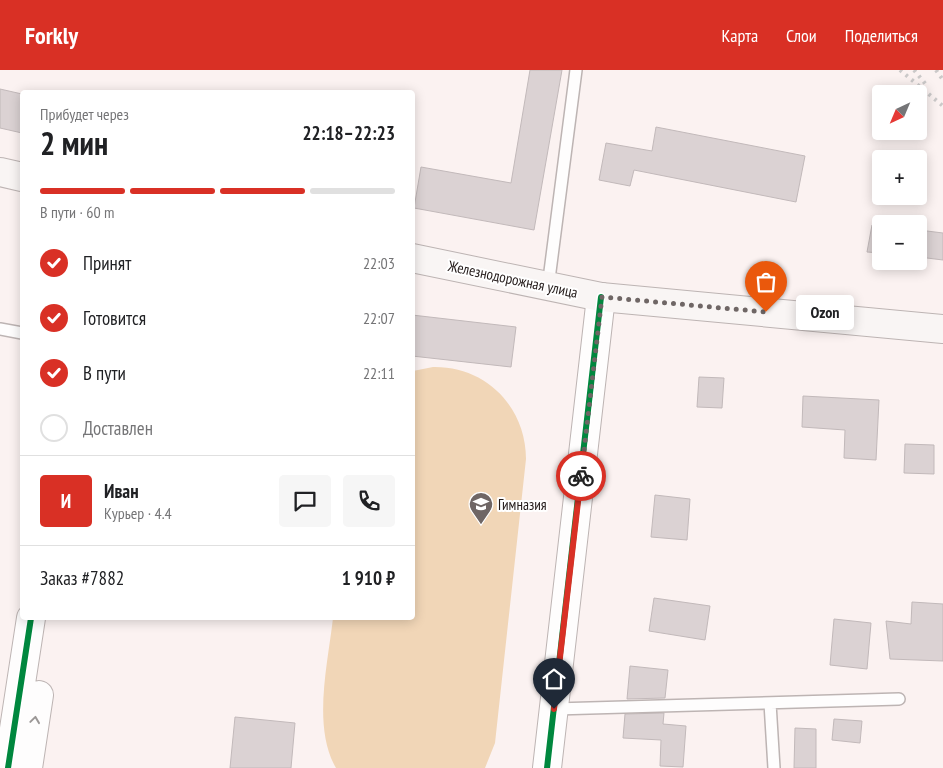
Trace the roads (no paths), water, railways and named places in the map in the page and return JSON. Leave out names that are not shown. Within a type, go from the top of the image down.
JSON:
[{"type":"main road","points":[[0,172],[20,176]]},
{"type":"main road","name":"Железнодорожная улица","points":[[415,259],[602,297],[943,329]]},
{"type":"street","points":[[547,768],[602,297]]},
{"type":"street","points":[[8,768],[31,620]]},
{"type":"street","points":[[28,768],[50,620]]},
{"type":"lane","points":[[548,287],[576,70]]},
{"type":"lane","points":[[0,329],[20,333]]},
{"type":"lane","points":[[554,709],[898,699]]},
{"type":"lane","points":[[770,703],[774,768]]},
{"type":"railway","points":[[900,70],[943,106]]},
{"type":"railway","points":[[914,70],[926,85]]},
{"type":"railway","points":[[936,70],[943,80]]},
{"type":"place","name":"Ozon","points":[[766,312]]},
{"type":"place","name":"Гимназия","points":[[481,525]]}]
